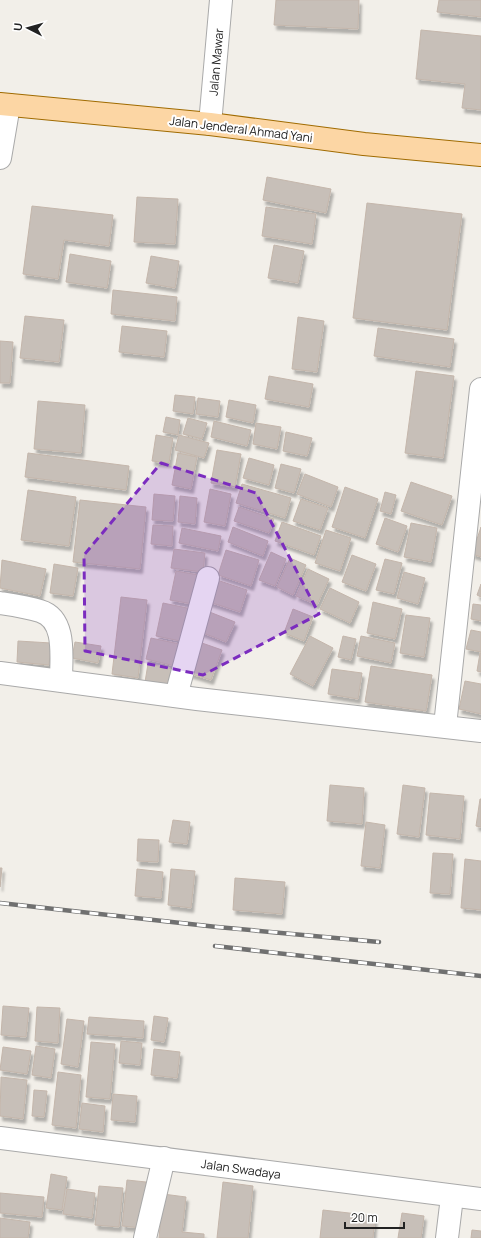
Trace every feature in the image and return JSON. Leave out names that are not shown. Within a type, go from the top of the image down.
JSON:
[{"type":"main road","name":"Jalan Jenderal Ahmad Yani","points":[[4,104],[210,124],[364,144],[481,155]]},
{"type":"street","name":"Jalan Mawar","points":[[210,124],[221,0]]},
{"type":"street","points":[[0,158],[4,104]]},
{"type":"street","points":[[445,726],[476,467],[481,389]]},
{"type":"street","points":[[176,696],[208,578]]},
{"type":"street","points":[[0,603],[41,611],[50,616],[58,630],[61,642],[61,680]]},
{"type":"street","points":[[0,673],[176,696],[481,731]]},
{"type":"street","name":"Jalan Swadaya","points":[[0,1138],[164,1158],[452,1197],[481,1199]]},
{"type":"street","points":[[146,1238],[164,1158]]},
{"type":"street","points":[[447,1238],[452,1197]]},
{"type":"highlighted area","points":[[161,463],[256,493],[319,614],[203,675],[85,651],[84,555]]},
{"type":"building","points":[[276,0],[359,0],[358,29],[274,25]]},
{"type":"building","points":[[439,0],[481,0],[481,17],[437,12]]},
{"type":"building","points":[[421,30],[481,36],[481,110],[462,108],[465,84],[416,79]]},
{"type":"building","points":[[267,177],[331,189],[326,213],[263,200]]},
{"type":"building","points":[[137,197],[178,199],[175,244],[134,242]]},
{"type":"building","points":[[367,203],[462,214],[447,330],[353,318]]},
{"type":"building","points":[[32,206],[113,215],[109,246],[64,240],[58,279],[23,274]]},
{"type":"building","points":[[266,207],[316,214],[312,244],[262,236]]},
{"type":"building","points":[[274,245],[304,251],[298,283],[268,278]]},
{"type":"building","points":[[70,254],[111,261],[107,288],[66,282]]},
{"type":"building","points":[[151,256],[179,261],[175,288],[146,283]]},
{"type":"building","points":[[113,290],[177,297],[175,321],[111,314]]},
{"type":"building","points":[[25,316],[64,320],[59,362],[20,358]]},
{"type":"building","points":[[298,317],[324,321],[317,372],[292,369]]},
{"type":"building","points":[[122,326],[167,331],[164,357],[119,352]]},
{"type":"building","points":[[378,328],[454,339],[450,367],[374,356]]},
{"type":"building","points":[[0,341],[13,342],[10,383],[0,383]]},
{"type":"building","points":[[416,371],[454,376],[443,458],[405,453]]},
{"type":"building","points":[[269,376],[313,384],[309,407],[265,399]]},
{"type":"building","points":[[175,395],[195,397],[193,414],[173,411]]},
{"type":"building","points":[[198,398],[220,401],[218,417],[196,414]]},
{"type":"building","points":[[229,400],[256,405],[253,423],[226,417]]},
{"type":"building","points":[[38,401],[85,405],[81,453],[34,449]]},
{"type":"building","points":[[166,417],[180,420],[178,435],[163,432]]},
{"type":"building","points":[[188,418],[207,423],[202,439],[183,434]]},
{"type":"building","points":[[214,421],[251,430],[247,446],[211,437]]},
{"type":"building","points":[[256,423],[281,427],[277,449],[253,444]]},
{"type":"building","points":[[286,432],[312,438],[307,456],[283,451]]},
{"type":"building","points":[[156,435],[173,438],[169,463],[152,461]]},
{"type":"building","points":[[179,435],[209,443],[204,458],[175,450]]},
{"type":"building","points":[[217,450],[241,454],[235,487],[211,483]]},
{"type":"building","points":[[28,453],[129,466],[126,490],[25,477]]},
{"type":"building","points":[[178,453],[197,457],[191,489],[172,485]]},
{"type":"building","points":[[249,458],[274,465],[269,485],[243,478]]},
{"type":"building","points":[[281,464],[301,469],[294,493],[275,488]]},
{"type":"building","points":[[305,474],[338,487],[331,507],[297,494]]},
{"type":"building","points":[[411,482],[452,496],[442,525],[401,511]]},
{"type":"building","points":[[242,484],[291,498],[285,518],[236,503]]},
{"type":"building","points":[[345,487],[378,499],[365,538],[332,527]]},
{"type":"building","points":[[210,489],[231,494],[225,526],[204,522]]},
{"type":"building","points":[[28,490],[76,497],[69,546],[21,540]]},
{"type":"building","points":[[385,492],[396,495],[391,514],[380,511]]},
{"type":"building","points":[[154,494],[175,496],[173,521],[152,520]]},
{"type":"building","points":[[180,496],[197,498],[195,524],[178,522]]},
{"type":"building","points":[[301,499],[328,508],[320,530],[293,521]]},
{"type":"building","points":[[80,500],[146,507],[140,569],[73,562]]},
{"type":"building","points":[[239,507],[274,519],[269,533],[234,521]]},
{"type":"building","points":[[385,518],[407,526],[398,552],[376,544]]},
{"type":"building","points":[[282,522],[321,536],[314,555],[275,541]]},
{"type":"building","points":[[411,523],[437,528],[431,562],[404,557]]},
{"type":"building","points":[[153,525],[173,526],[172,546],[151,544]]},
{"type":"building","points":[[233,527],[268,541],[263,556],[228,542]]},
{"type":"building","points":[[481,527],[481,557],[472,554]]},
{"type":"building","points":[[182,528],[221,536],[218,551],[179,543]]},
{"type":"building","points":[[326,530],[351,538],[340,571],[315,563]]},
{"type":"building","points":[[174,549],[205,553],[203,572],[171,568]]},
{"type":"building","points":[[226,550],[259,560],[251,586],[218,575]]},
{"type":"building","points":[[271,552],[286,559],[275,586],[259,580]]},
{"type":"building","points":[[352,555],[376,564],[366,591],[342,582]]},
{"type":"building","points":[[290,558],[306,565],[293,595],[277,587]]},
{"type":"building","points":[[385,559],[402,563],[394,594],[376,590]]},
{"type":"building","points":[[2,560],[46,569],[40,596],[0,588]]},
{"type":"building","points":[[54,564],[78,568],[73,596],[50,593]]},
{"type":"building","points":[[308,569],[329,579],[317,605],[296,596]]},
{"type":"building","points":[[176,571],[204,576],[198,605],[170,600]]},
{"type":"building","points":[[404,572],[425,578],[418,604],[397,598]]},
{"type":"building","points":[[214,579],[247,590],[240,612],[206,601]]},
{"type":"building","points":[[481,584],[481,597],[477,595]]},
{"type":"building","points":[[330,588],[359,602],[350,623],[320,609]]},
{"type":"building","points":[[121,597],[147,600],[138,678],[112,674]]},
{"type":"building","points":[[373,602],[402,609],[395,639],[367,633]]},
{"type":"building","points":[[163,603],[192,609],[185,642],[156,636]]},
{"type":"building","points":[[473,604],[481,605],[481,621],[471,619]]},
{"type":"building","points":[[293,609],[313,617],[304,641],[284,633]]},
{"type":"building","points":[[207,611],[235,622],[226,642],[198,631]]},
{"type":"building","points":[[406,615],[430,618],[424,657],[400,653]]},
{"type":"building","points":[[471,630],[481,632],[481,652],[466,649]]},
{"type":"building","points":[[310,636],[333,648],[313,686],[290,674]]},
{"type":"building","points":[[343,636],[356,639],[351,660],[338,657]]},
{"type":"building","points":[[361,636],[395,643],[391,663],[357,656]]},
{"type":"building","points":[[151,638],[184,645],[179,667],[146,659]]},
{"type":"building","points":[[18,641],[51,643],[49,665],[17,662]]},
{"type":"building","points":[[75,642],[101,646],[98,663],[72,658]]},
{"type":"building","points":[[199,642],[222,650],[211,680],[188,673]]},
{"type":"building","points":[[481,653],[481,672],[477,671]]},
{"type":"building","points":[[148,664],[173,669],[169,687],[145,682]]},
{"type":"building","points":[[371,666],[432,675],[426,711],[365,702]]},
{"type":"building","points":[[332,669],[362,673],[358,699],[328,694]]},
{"type":"building","points":[[465,681],[481,684],[481,714],[459,709]]},
{"type":"building","points":[[330,785],[364,788],[362,824],[327,821]]},
{"type":"building","points":[[403,785],[425,788],[419,837],[397,834]]},
{"type":"building","points":[[430,793],[464,796],[460,839],[426,835]]},
{"type":"building","points":[[481,799],[481,827],[476,826]]},
{"type":"building","points":[[173,820],[190,822],[187,844],[169,842]]},
{"type":"building","points":[[366,822],[385,825],[380,868],[361,866]]},
{"type":"building","points":[[138,839],[159,840],[158,862],[137,861]]},
{"type":"building","points":[[433,853],[453,854],[450,894],[430,893]]},
{"type":"building","points":[[465,859],[481,861],[481,910],[461,908]]},
{"type":"building","points":[[0,868],[2,868],[0,887]]},
{"type":"building","points":[[137,869],[163,872],[161,898],[135,896]]},
{"type":"building","points":[[171,869],[195,871],[191,908],[168,905]]},
{"type":"building","points":[[235,878],[285,882],[282,914],[233,910]]},
{"type":"building","points":[[3,1006],[29,1008],[26,1037],[1,1035]]},
{"type":"building","points":[[37,1007],[60,1008],[58,1043],[35,1041]]},
{"type":"building","points":[[154,1016],[168,1018],[164,1042],[151,1040]]},
{"type":"building","points":[[89,1017],[144,1021],[143,1038],[87,1034]]},
{"type":"building","points":[[67,1019],[84,1021],[78,1067],[61,1064]]},
{"type":"building","points":[[121,1041],[142,1043],[140,1065],[119,1063]]},
{"type":"building","points":[[91,1042],[115,1044],[110,1099],[86,1097]]},
{"type":"building","points":[[36,1046],[55,1049],[51,1078],[32,1075]]},
{"type":"building","points":[[3,1047],[31,1051],[27,1074],[0,1070]]},
{"type":"building","points":[[154,1049],[180,1052],[177,1078],[151,1075]]},
{"type":"building","points":[[58,1072],[81,1075],[76,1128],[52,1125]]},
{"type":"building","points":[[1,1077],[27,1080],[23,1119],[0,1116]]},
{"type":"building","points":[[34,1090],[47,1091],[44,1117],[32,1116]]},
{"type":"building","points":[[113,1094],[137,1096],[135,1122],[111,1120]]},
{"type":"building","points":[[82,1103],[105,1106],[103,1132],[79,1129]]},
{"type":"building","points":[[51,1174],[67,1177],[62,1210],[46,1208]]},
{"type":"building","points":[[127,1180],[146,1182],[142,1228],[122,1226]]},
{"type":"building","points":[[223,1182],[253,1186],[248,1238],[217,1238]]},
{"type":"building","points":[[99,1186],[123,1188],[119,1227],[95,1225]]},
{"type":"building","points":[[67,1189],[95,1193],[92,1218],[63,1214]]},
{"type":"building","points":[[0,1193],[44,1197],[42,1217],[0,1213]]},
{"type":"building","points":[[163,1194],[186,1197],[182,1232],[204,1234],[204,1238],[159,1238]]},
{"type":"building","points":[[323,1210],[375,1216],[373,1238],[320,1238]]},
{"type":"building","points":[[402,1213],[424,1216],[421,1238],[398,1238]]},
{"type":"building","points":[[0,1218],[30,1222],[28,1238],[0,1238]]},
{"type":"building","points":[[472,1230],[481,1231],[481,1238],[471,1238]]},
{"type":"railway","points":[[0,903],[217,927],[379,942]]},
{"type":"railway","points":[[215,946],[481,976]]}]
